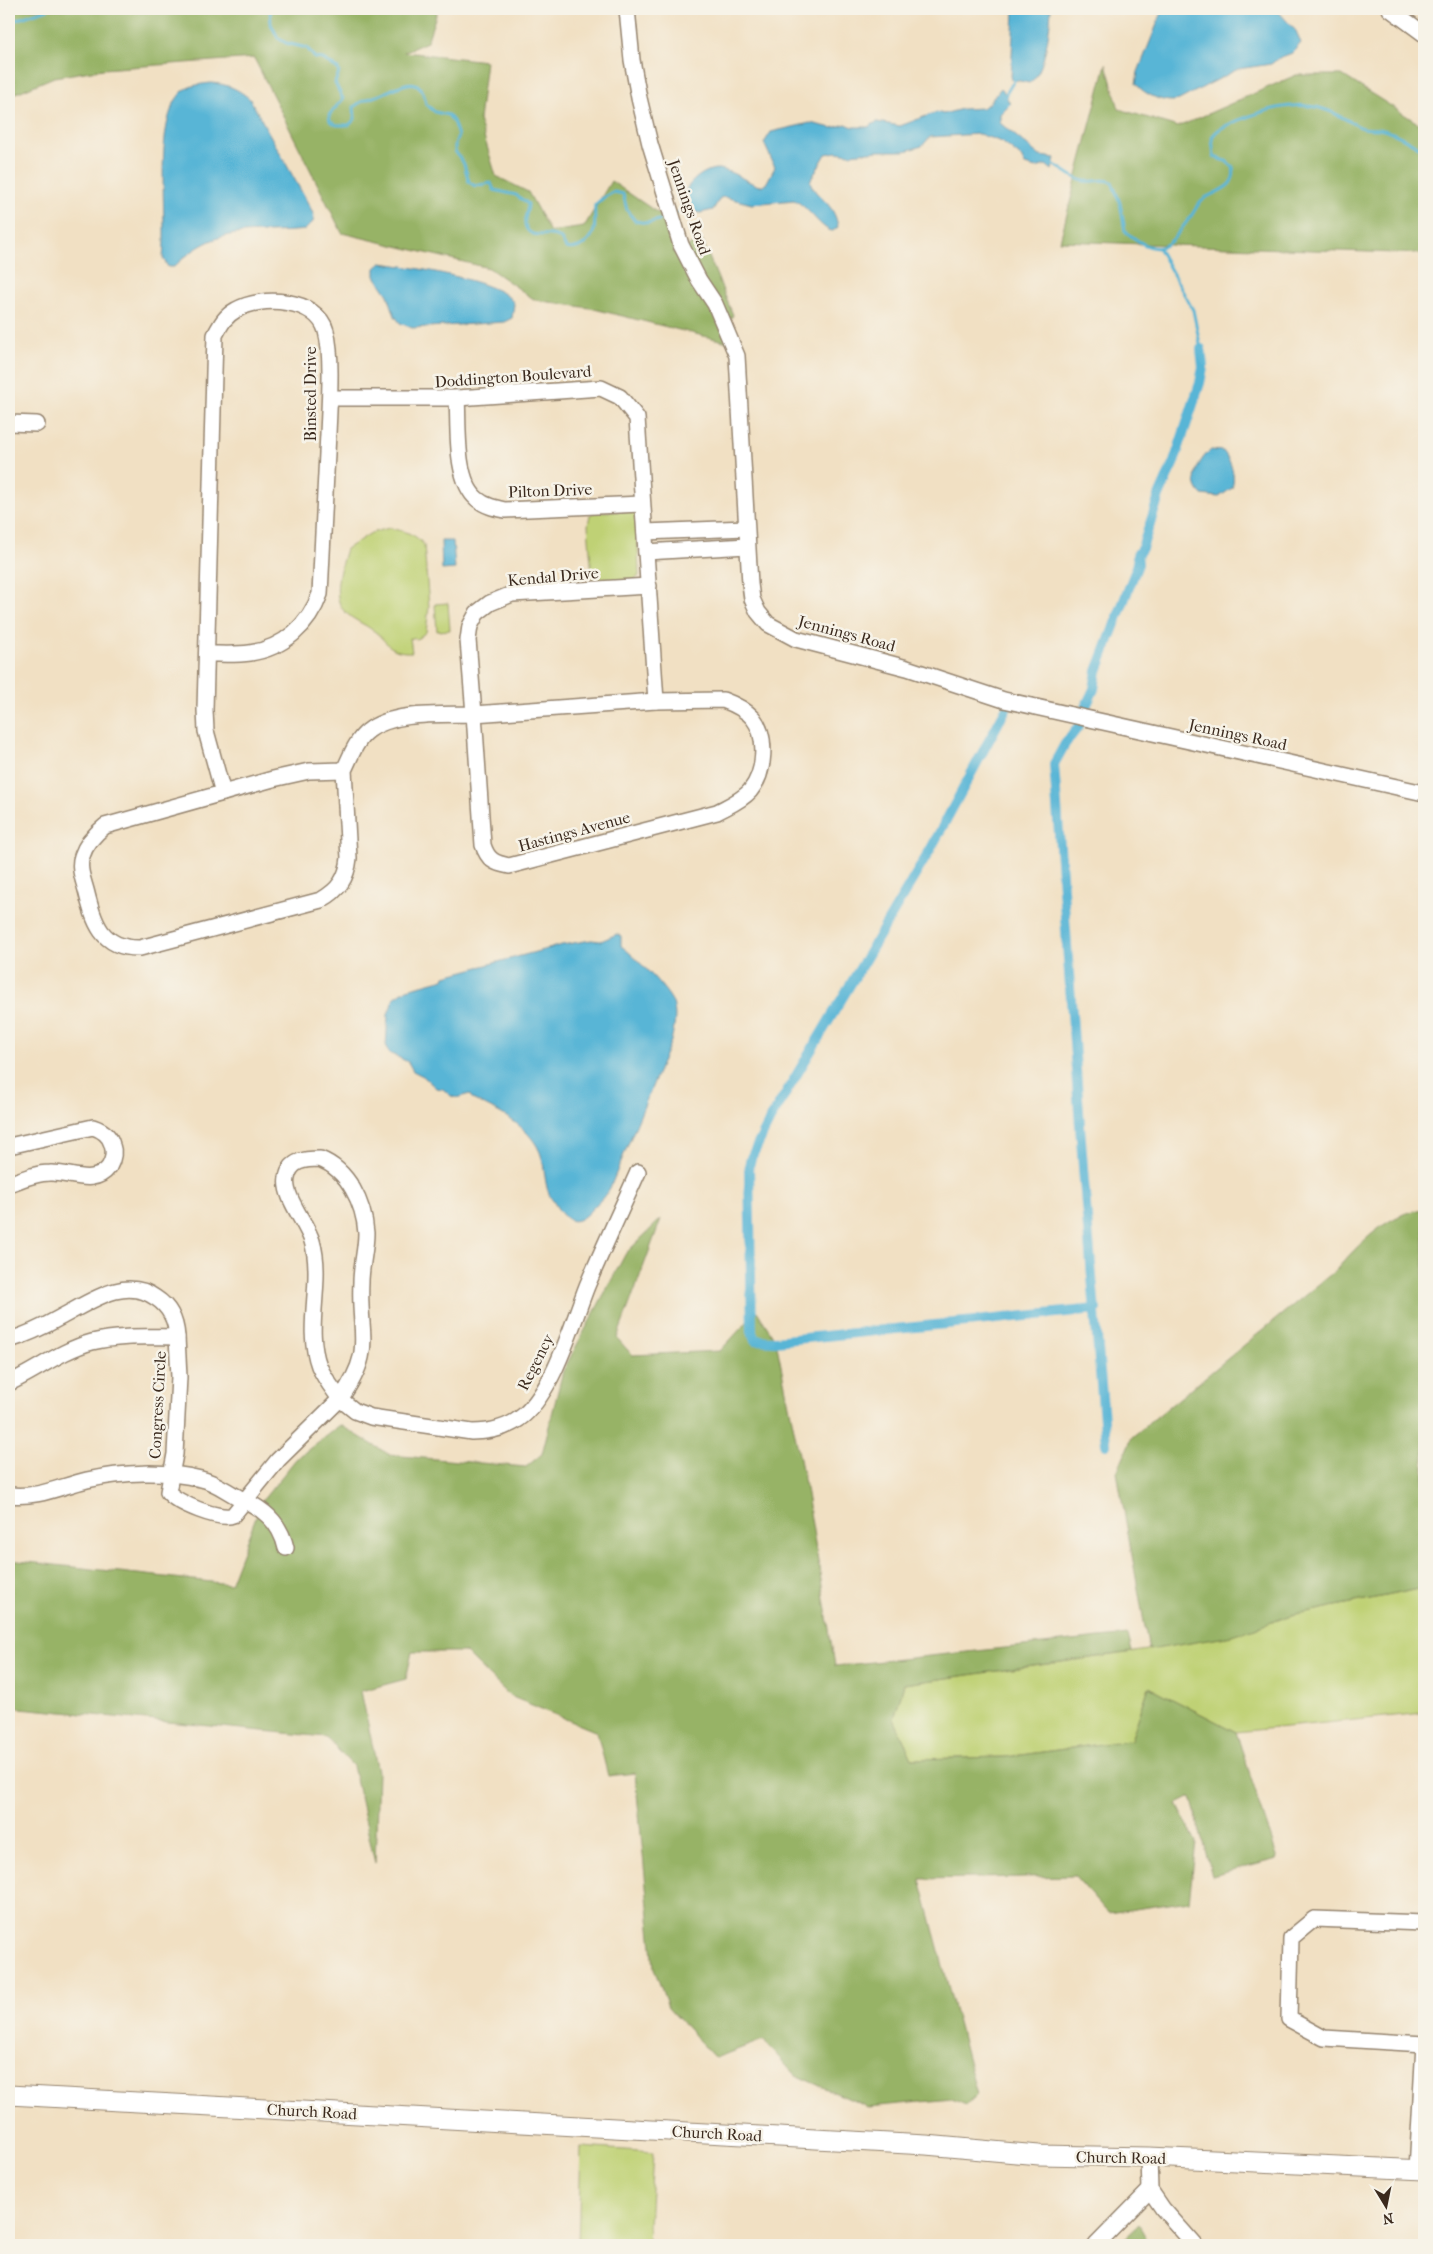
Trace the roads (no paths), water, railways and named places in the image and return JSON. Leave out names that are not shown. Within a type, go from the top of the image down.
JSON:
[{"type":"main road","name":"Church Road","points":[[9,2094],[926,2145],[1039,2155],[1149,2157],[1421,2170]]},
{"type":"street","name":"Jennings Road","points":[[627,9],[632,60],[639,98],[650,144],[681,245],[698,280],[715,304],[736,356],[750,584],[752,598],[758,612],[768,624],[796,638],[907,668],[1004,700],[1424,794]]},
{"type":"street","points":[[1390,9],[1424,34]]},
{"type":"street","name":"Binsted Drive","points":[[208,654],[251,653],[287,640],[306,622],[314,611],[320,594],[330,398],[328,341],[326,329],[320,319],[312,311],[296,305],[251,303],[237,309],[223,320],[215,335],[213,347],[206,731],[223,793]]},
{"type":"street","name":"Doddington Boulevard","points":[[330,398],[457,398],[601,388],[620,397],[637,418],[656,701]]},
{"type":"street","name":"Pilton Drive","points":[[457,398],[461,470],[467,486],[477,498],[491,507],[505,510],[642,504]]},
{"type":"street","points":[[9,423],[37,424]]},
{"type":"street","points":[[645,532],[746,528]]},
{"type":"street","points":[[646,552],[747,546]]},
{"type":"street","name":"Kendal Drive","points":[[474,714],[468,640],[470,626],[477,613],[490,603],[512,594],[649,586]]},
{"type":"street","name":"Hastings Avenue","points":[[723,700],[739,706],[752,718],[759,728],[762,743],[762,761],[758,778],[750,791],[717,812],[509,866],[492,861],[482,845],[474,714],[656,701],[723,700]]},
{"type":"street","points":[[344,770],[309,771],[105,826],[94,834],[84,851],[80,867],[92,914],[98,928],[109,940],[127,948],[140,948],[321,900],[333,894],[342,884],[348,871],[349,858],[344,770],[360,740],[367,732],[383,722],[400,718],[474,714]]},
{"type":"street","points":[[9,1146],[93,1127],[107,1135],[114,1150],[110,1166],[97,1176],[79,1178],[48,1172],[9,1184]]},
{"type":"street","points":[[170,1475],[168,1492],[172,1496],[212,1514],[227,1518],[233,1515],[278,1460],[340,1399],[356,1375],[363,1352],[364,1340],[360,1282],[366,1232],[357,1198],[338,1169],[320,1159],[301,1160],[289,1170],[286,1185],[314,1249],[317,1275],[314,1338],[317,1359],[320,1368],[340,1399]]},
{"type":"street","name":"Regency","points":[[340,1399],[355,1411],[371,1417],[460,1431],[483,1432],[506,1427],[516,1422],[530,1408],[552,1374],[588,1285],[638,1172]]},
{"type":"street","name":"Congress Circle","points":[[9,1340],[32,1332],[101,1296],[122,1289],[144,1292],[162,1302],[174,1320],[177,1337],[178,1390],[174,1454],[170,1475]]},
{"type":"street","name":"Congress Circle","points":[[9,1383],[68,1351],[90,1343],[113,1338],[177,1337]]},
{"type":"street","points":[[9,1496],[26,1497],[38,1495],[101,1478],[137,1474],[170,1475],[200,1479],[213,1483],[257,1506],[272,1519],[281,1533],[286,1548]]},
{"type":"street","points":[[1421,2170],[1424,2044],[1324,2038],[1289,2019],[1291,1938],[1314,1919],[1424,1923]]},
{"type":"street","points":[[1149,2157],[1150,2190],[1163,2209],[1195,2245]]},
{"type":"street","points":[[1096,2245],[1150,2190]]},
{"type":"water","points":[[1014,9],[1051,9],[1043,61],[1039,71],[1029,83],[1011,79]]},
{"type":"water","points":[[1163,9],[1276,9],[1296,31],[1301,43],[1292,53],[1279,58],[1271,64],[1238,69],[1179,100],[1162,100],[1150,95],[1136,84],[1138,72]]},
{"type":"water","points":[[211,83],[232,88],[250,99],[310,207],[314,216],[313,222],[305,230],[252,232],[221,237],[206,243],[190,253],[174,267],[168,267],[163,258],[163,170],[167,124],[173,106],[182,92],[192,86]]},
{"type":"water","points":[[1001,88],[1010,104],[1000,114],[1000,123],[1040,156],[1055,158],[1052,170],[1046,165],[1036,168],[1025,165],[1021,157],[1002,142],[979,134],[930,137],[922,146],[905,151],[850,154],[836,152],[826,154],[810,181],[812,187],[833,211],[838,227],[833,231],[824,227],[794,200],[752,204],[724,197],[720,198],[713,210],[700,213],[690,211],[685,205],[684,198],[690,184],[696,178],[711,170],[727,171],[759,186],[766,184],[775,167],[764,143],[771,132],[810,123],[832,128],[846,124],[853,127],[868,127],[877,122],[900,126],[937,112],[943,114],[962,109],[983,108]]},
{"type":"water","points":[[381,263],[453,276],[493,288],[507,296],[514,304],[512,318],[504,322],[412,328],[400,323],[395,316],[388,295],[375,276],[375,268]]},
{"type":"water","points":[[1211,450],[1223,451],[1233,474],[1232,488],[1219,497],[1202,495],[1196,484],[1196,471],[1202,459]]},
{"type":"water","points":[[441,541],[453,541],[455,569],[442,570]]},
{"type":"water","points":[[617,934],[621,936],[621,946],[650,973],[670,997],[674,1008],[674,1027],[671,1041],[610,1188],[603,1198],[584,1216],[575,1221],[562,1215],[550,1195],[540,1152],[524,1130],[508,1118],[472,1099],[470,1094],[453,1097],[443,1089],[436,1088],[423,1076],[413,1071],[408,1062],[389,1053],[386,1047],[388,1014],[394,998],[407,989],[444,979],[445,976],[562,945],[591,940],[601,941]]},
{"type":"waterway","points":[[9,22],[48,9]]},
{"type":"waterway","points":[[270,9],[271,24],[278,38],[286,43],[307,48],[315,58],[323,59],[338,69],[339,72],[335,83],[343,99],[329,115],[330,121],[337,125],[349,125],[355,119],[354,107],[361,102],[400,86],[412,83],[417,85],[421,88],[426,104],[435,112],[448,115],[453,121],[458,136],[455,151],[464,164],[469,182],[475,186],[491,183],[494,190],[516,195],[528,204],[525,224],[527,230],[531,233],[556,236],[561,239],[566,248],[579,247],[587,242],[594,230],[595,205],[614,192],[623,194],[627,210],[635,221],[647,223],[667,218]]},
{"type":"waterway","points":[[1003,99],[1015,79]]},
{"type":"waterway","points":[[1052,164],[1080,180],[1106,180],[1112,182],[1120,203],[1125,231],[1147,246],[1155,248],[1169,243],[1202,200],[1229,185],[1234,174],[1233,167],[1226,161],[1214,157],[1212,137],[1223,127],[1247,117],[1281,107],[1315,107],[1326,110],[1363,128],[1391,132],[1424,150]]},
{"type":"waterway","points":[[675,214],[690,206]]},
{"type":"waterway","points":[[1159,249],[1193,310],[1201,349]]},
{"type":"waterway","points":[[1086,706],[1094,689],[1097,671],[1138,564],[1137,555],[1142,548],[1159,496],[1174,462],[1200,383],[1203,367],[1201,349]]},
{"type":"waterway","points":[[1008,705],[929,852],[771,1118],[751,1158],[749,1166],[752,1332],[755,1340],[775,1341],[1096,1309]]},
{"type":"waterway","points":[[1084,714],[1086,706]]},
{"type":"waterway","points":[[1079,726],[1065,744],[1054,764],[1084,1181],[1106,1444]]}]
